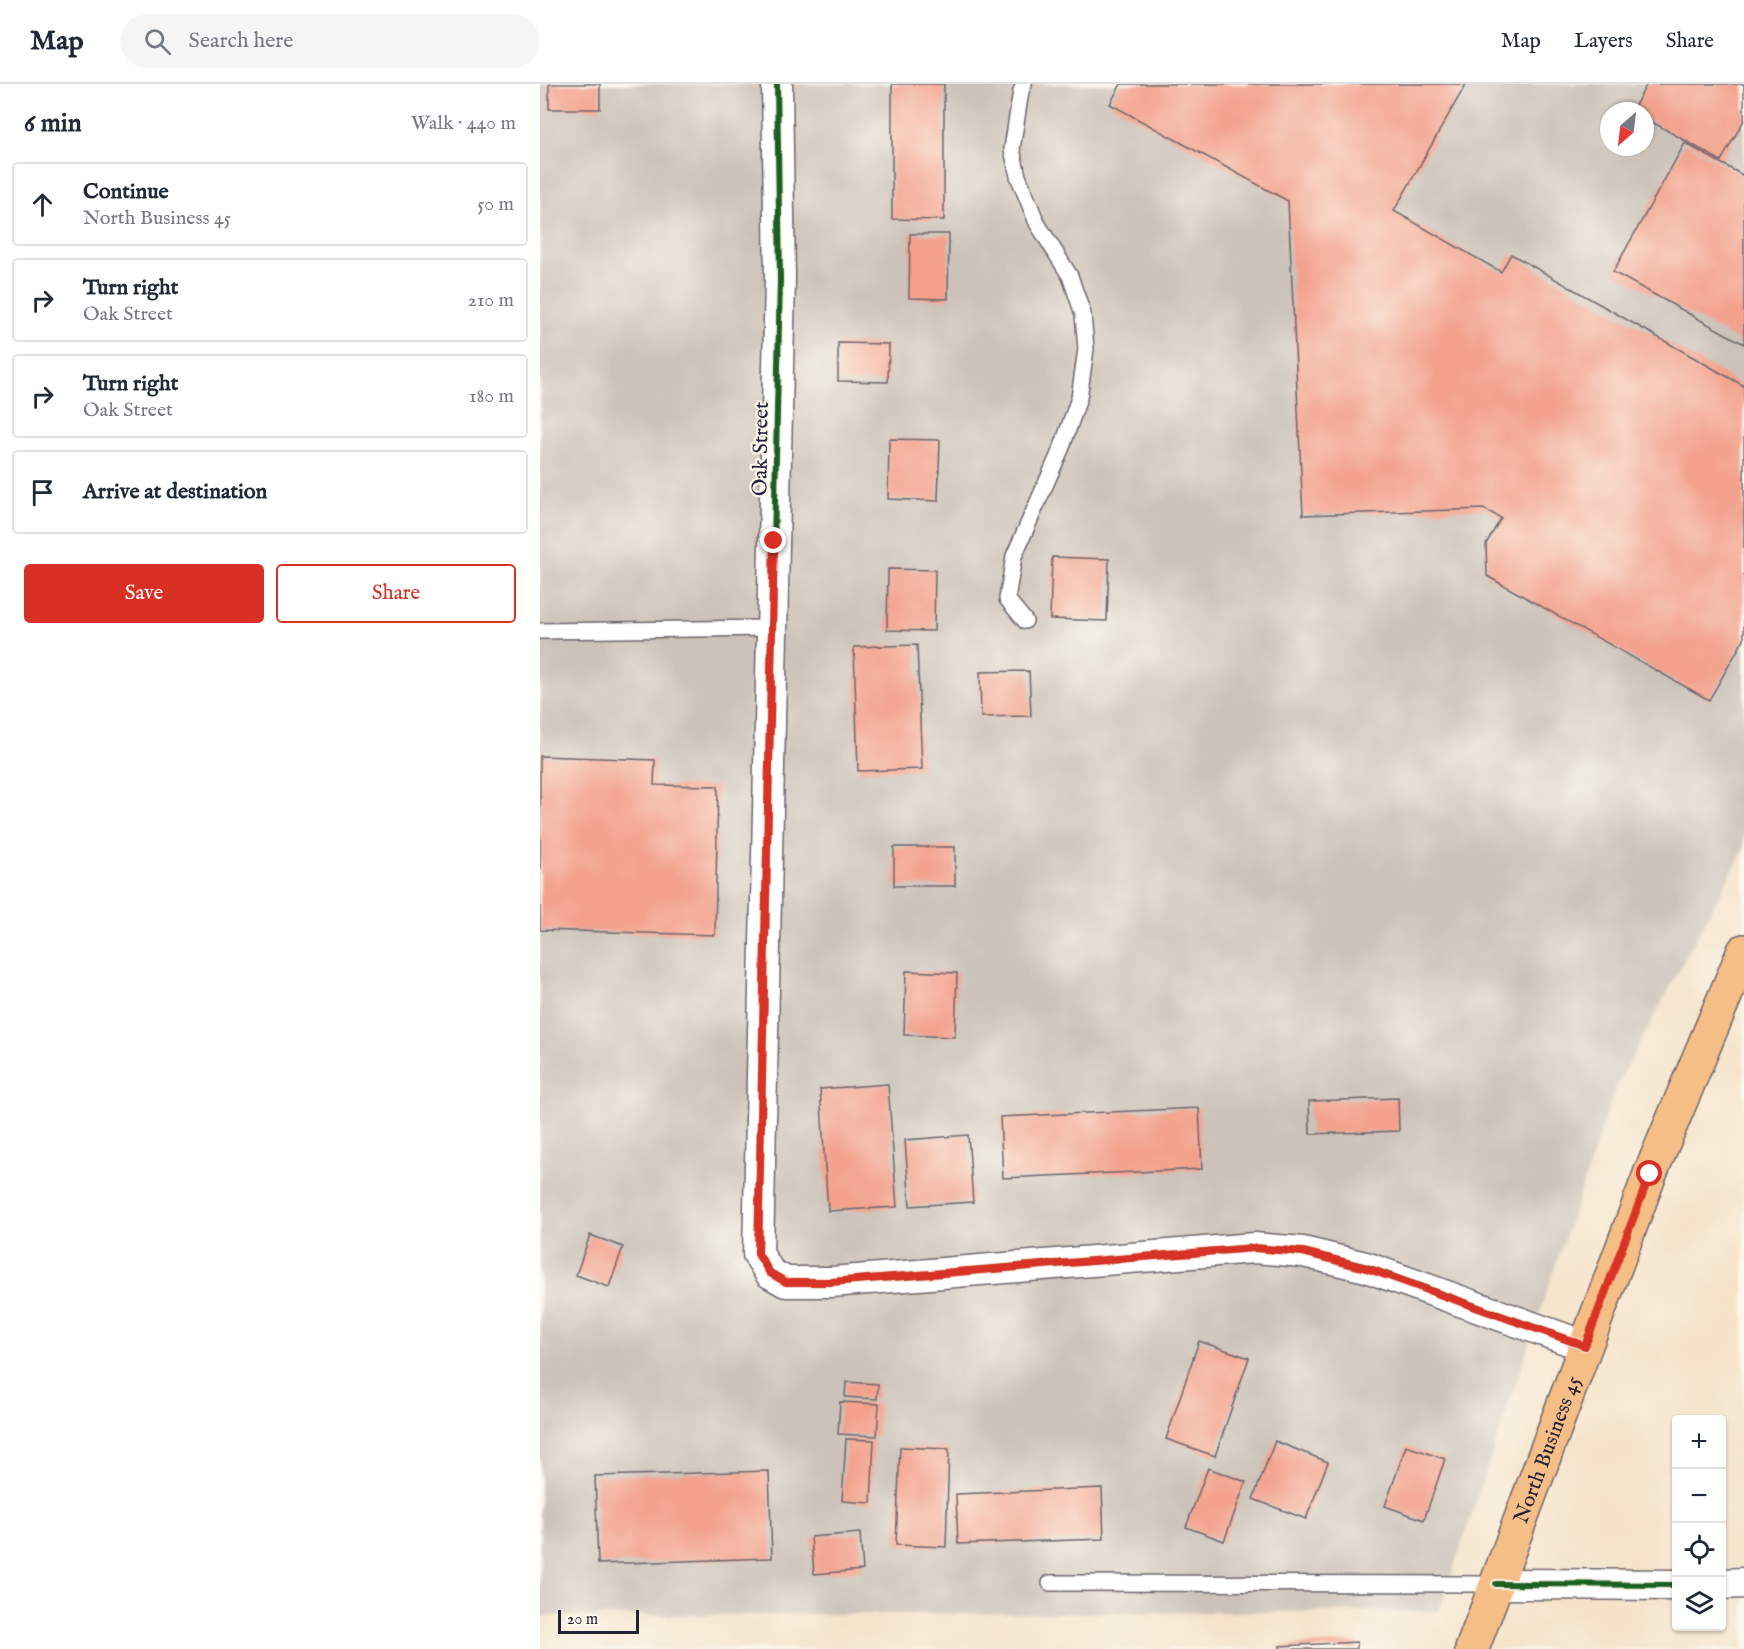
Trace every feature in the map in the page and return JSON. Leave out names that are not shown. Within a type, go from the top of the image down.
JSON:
[{"type":"main road","name":"North Business 45","points":[[1472,1649],[1650,1174],[1744,951]]},
{"type":"street","name":"Oak Street","points":[[777,84],[780,279],[758,1254],[770,1273],[786,1282],[831,1282],[1254,1248],[1303,1252],[1366,1268],[1585,1346]]},
{"type":"street","points":[[1726,1584],[1744,1583]]},
{"type":"street","points":[[1496,1584],[1672,1585]]},
{"type":"lane","points":[[1024,84],[1020,91],[1012,149],[1018,176],[1037,223],[1070,276],[1083,314],[1086,349],[1078,398],[1062,447],[1014,556],[1007,599],[1025,621]]},
{"type":"lane","points":[[540,631],[772,628]]},
{"type":"lane","points":[[1050,1583],[1496,1584]]},
{"type":"shaded area","points":[[540,84],[1744,84],[1744,849],[1615,1089],[1439,1611],[540,1616]]},
{"type":"building","points":[[549,84],[600,84],[600,109],[549,109]]},
{"type":"building","points":[[892,84],[944,84],[944,220],[892,219]]},
{"type":"building","points":[[1121,84],[1466,84],[1394,211],[1501,272],[1511,254],[1744,386],[1744,639],[1709,700],[1487,576],[1486,544],[1501,518],[1484,509],[1303,515],[1288,201],[1110,104]]},
{"type":"building","points":[[1647,84],[1744,84],[1744,120],[1721,161],[1654,123],[1654,102],[1637,102]]},
{"type":"building","points":[[1685,143],[1744,176],[1744,344],[1613,272]]},
{"type":"building","points":[[910,234],[949,234],[948,299],[909,298]]},
{"type":"building","points":[[838,343],[889,344],[888,382],[838,381]]},
{"type":"building","points":[[889,439],[940,440],[938,501],[888,499]]},
{"type":"building","points":[[1052,557],[1109,559],[1107,621],[1050,619]]},
{"type":"building","points":[[888,569],[935,570],[934,631],[887,630]]},
{"type":"building","points":[[917,645],[922,769],[858,771],[854,647]]},
{"type":"building","points":[[1029,671],[1031,716],[981,717],[980,672]]},
{"type":"building","points":[[540,756],[655,760],[654,785],[718,786],[715,935],[540,930]]},
{"type":"building","points":[[894,847],[955,847],[955,886],[894,886]]},
{"type":"building","points":[[906,971],[957,973],[955,1037],[904,1035]]},
{"type":"building","points":[[888,1084],[897,1207],[828,1211],[820,1089]]},
{"type":"building","points":[[1398,1098],[1399,1131],[1310,1134],[1309,1101]]},
{"type":"building","points":[[1199,1108],[1202,1169],[1003,1178],[1000,1117]]},
{"type":"building","points":[[968,1135],[973,1202],[910,1206],[905,1140]]},
{"type":"building","points":[[590,1235],[623,1247],[609,1287],[576,1275]]},
{"type":"building","points":[[1199,1341],[1249,1358],[1215,1456],[1166,1439]]},
{"type":"building","points":[[846,1382],[878,1384],[877,1399],[845,1397]]},
{"type":"building","points":[[840,1402],[879,1404],[877,1436],[838,1434]]},
{"type":"building","points":[[846,1439],[874,1440],[871,1503],[842,1501]]},
{"type":"building","points":[[1275,1441],[1328,1462],[1306,1519],[1253,1499]]},
{"type":"building","points":[[1406,1446],[1445,1459],[1424,1520],[1385,1506]]},
{"type":"building","points":[[900,1447],[949,1449],[946,1547],[896,1545]]},
{"type":"building","points":[[1208,1468],[1246,1482],[1224,1541],[1186,1527]]},
{"type":"building","points":[[769,1471],[772,1558],[598,1564],[595,1476]]},
{"type":"building","points":[[1102,1488],[1104,1539],[958,1544],[956,1494]]},
{"type":"building","points":[[860,1533],[863,1570],[814,1574],[811,1537]]},
{"type":"building","points":[[1357,1642],[1357,1649],[1280,1649],[1280,1646]]},
{"type":"cycle path","points":[[777,84],[780,279],[758,1254],[770,1273],[786,1282],[831,1282],[1254,1248],[1303,1252],[1366,1267],[1585,1346]]},
{"type":"cycle path","points":[[1496,1584],[1672,1585]]},
{"type":"route","points":[[774,541],[758,1254],[770,1273],[786,1282],[831,1282],[1254,1248],[1303,1252],[1366,1268],[1585,1346],[1650,1174]]}]
